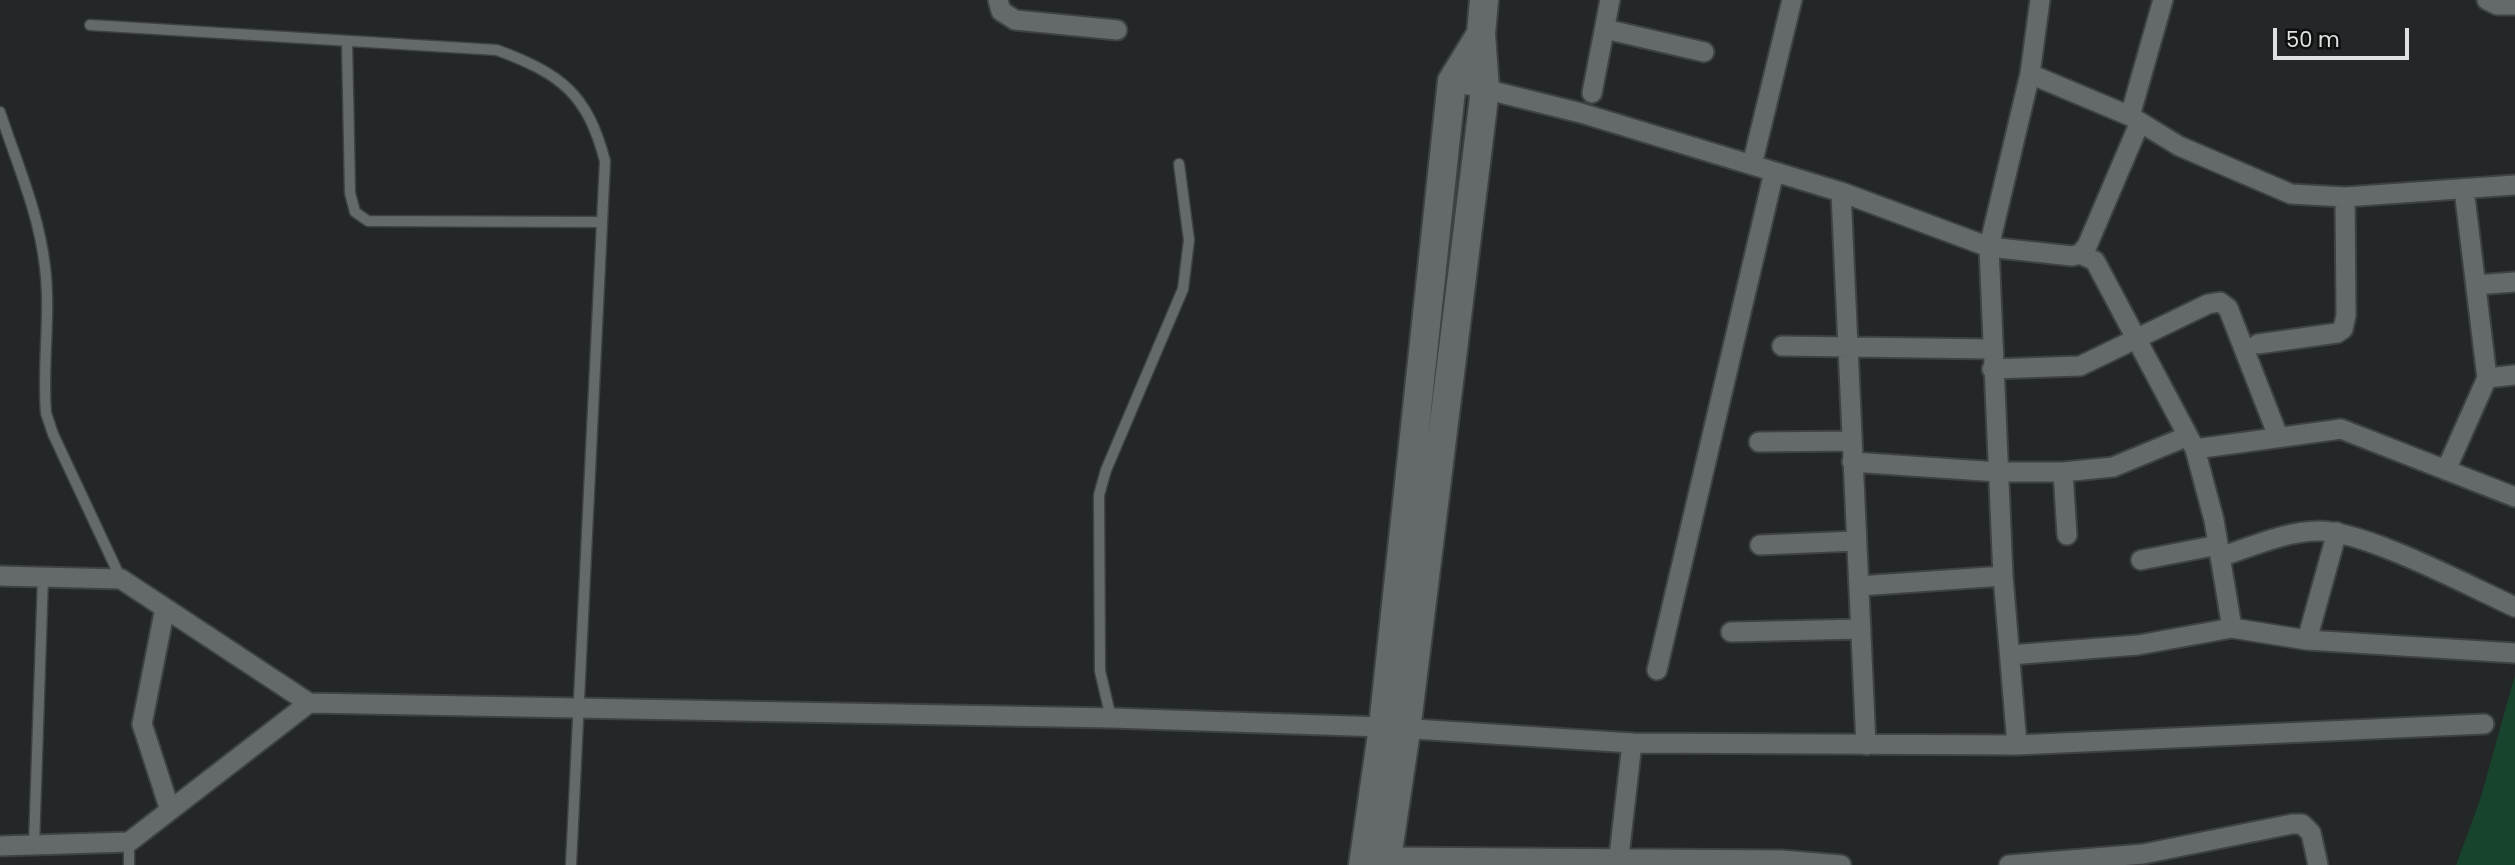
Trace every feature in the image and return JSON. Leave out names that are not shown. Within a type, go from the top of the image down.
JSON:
[{"type":"main road","points":[[1379,862],[1395,729],[1485,89],[1481,34],[1484,0]]},
{"type":"main road","points":[[1395,729],[1452,82],[1481,34]]},
{"type":"street","points":[[998,0],[1001,11],[1015,20],[1118,30]]},
{"type":"street","points":[[1592,93],[1610,0]]},
{"type":"street","points":[[1752,165],[1792,0]]},
{"type":"street","points":[[2017,745],[2003,576],[1991,349],[1989,247],[2030,74],[2040,0]]},
{"type":"street","points":[[1452,82],[1581,113],[1840,192],[1989,247],[2072,256],[2080,254],[2087,246],[2135,119],[2162,0]]},
{"type":"street","points":[[2487,0],[2497,5],[2515,5]]},
{"type":"street","points":[[1605,29],[1704,52]]},
{"type":"street","points":[[2030,74],[2135,119],[2179,146],[2291,194],[2345,197],[2515,185]]},
{"type":"street","points":[[1657,670],[1774,172]]},
{"type":"street","points":[[2446,470],[2487,378],[2464,189]]},
{"type":"street","points":[[1840,192],[1866,744]]},
{"type":"street","points":[[2258,344],[2343,329],[2346,315],[2345,197]]},
{"type":"street","points":[[2080,254],[2095,261],[2192,443],[2219,551],[2232,628]]},
{"type":"street","points":[[2476,285],[2515,282]]},
{"type":"street","points":[[1992,369],[2080,366],[2208,304],[2220,302],[2228,309],[2278,436]]},
{"type":"street","points":[[1782,346],[1991,349]]},
{"type":"street","points":[[2487,378],[2515,375]]},
{"type":"street","points":[[1852,462],[1998,472],[2063,472],[2113,467],[2192,443],[2341,429],[2515,497]]},
{"type":"street","points":[[1759,442],[1851,441]]},
{"type":"street","points":[[2063,472],[2067,535]]},
{"type":"street","points":[[2307,640],[2337,532]]},
{"type":"street","points":[[2141,560],[2219,551],[2298,533],[2337,532],[2394,553],[2515,607]]},
{"type":"street","points":[[1760,545],[1856,541]]},
{"type":"street","points":[[0,576],[121,579],[309,703],[1111,718],[1395,729],[1632,743],[2017,745],[2484,724]]},
{"type":"street","points":[[1858,586],[2003,576]]},
{"type":"street","points":[[165,608],[142,724],[170,810]]},
{"type":"street","points":[[2010,655],[2138,645],[2232,628],[2307,640],[2515,653]]},
{"type":"street","points":[[1731,632],[1860,629]]},
{"type":"street","points":[[0,846],[129,842],[309,703]]},
{"type":"street","points":[[1618,862],[1632,743]]},
{"type":"street","points":[[2009,865],[2143,853],[2302,824],[2311,833],[2318,865]]},
{"type":"street","points":[[1379,862],[1841,865]]},
{"type":"lane","points":[[90,25],[496,50],[525,61],[561,80],[582,103],[597,132],[605,161],[571,865]]},
{"type":"lane","points":[[347,41],[350,193],[355,212],[368,221],[602,222]]},
{"type":"lane","points":[[0,112],[38,222],[42,244],[46,271],[46,413],[53,434],[121,579]]},
{"type":"lane","points":[[1111,718],[1100,671],[1100,495],[1106,470],[1183,289],[1189,240],[1179,163]]},
{"type":"lane","points":[[34,846],[43,576]]},
{"type":"lane","points":[[129,842],[130,865]]},
{"type":"green space","points":[[2515,675],[2515,865],[2456,865],[2480,800]]}]
